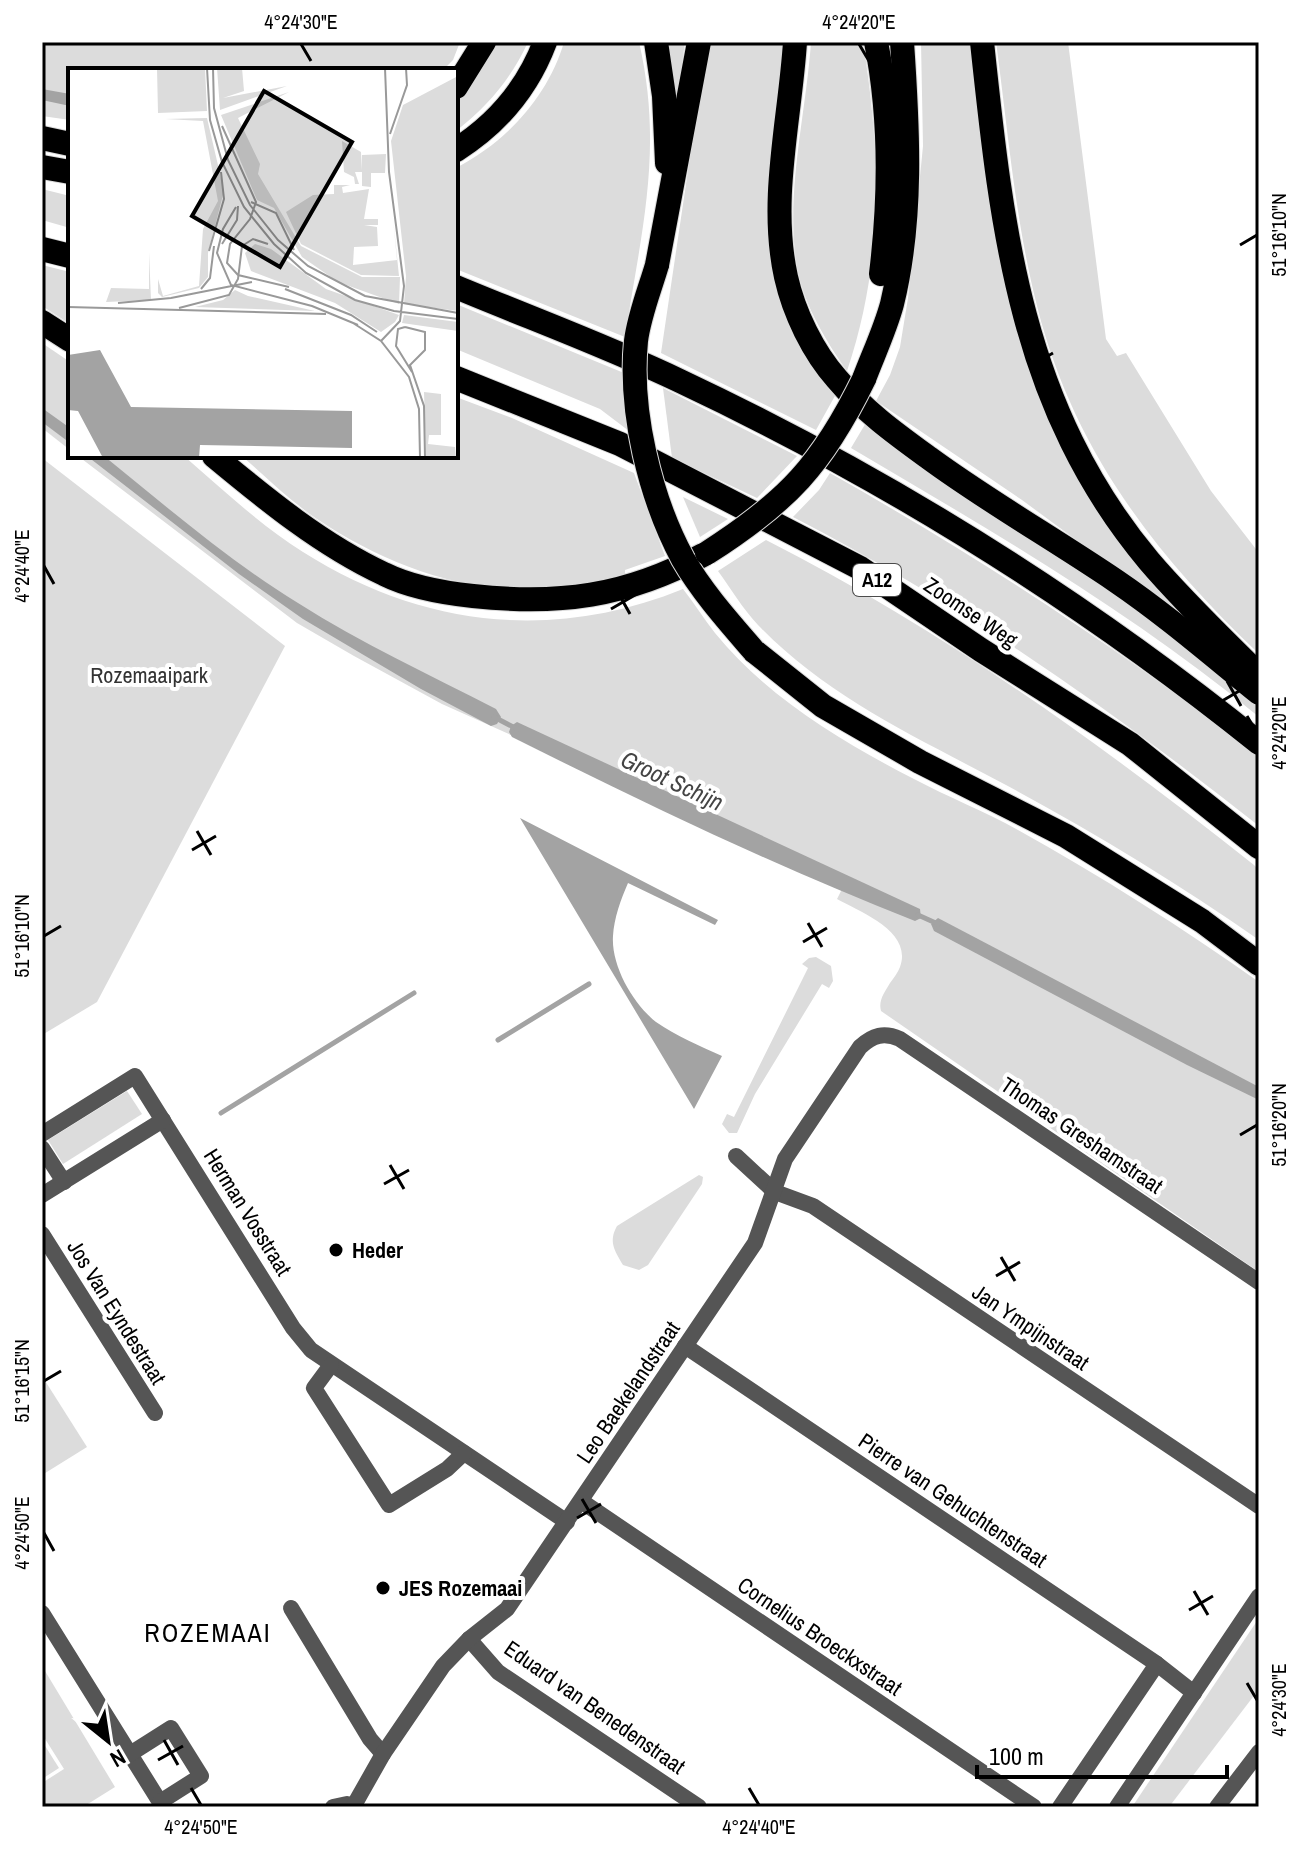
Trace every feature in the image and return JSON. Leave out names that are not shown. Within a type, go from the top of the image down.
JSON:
[{"type":"highway","points":[[458,84],[484,42]]},
{"type":"highway","points":[[458,149],[494,122],[512,101],[526,82],[545,42]]},
{"type":"highway","points":[[656,42],[664,96],[668,198]]},
{"type":"highway","points":[[699,42],[657,265],[636,340],[637,391],[644,456],[663,515],[684,560],[723,615],[754,651],[823,706],[920,762],[1066,836],[1202,921],[1259,964]]},
{"type":"highway","points":[[795,42],[780,182],[780,238],[787,279],[803,326],[835,377],[864,409],[889,429],[972,488],[1118,583],[1259,693]]},
{"type":"highway","points":[[876,42],[886,132],[884,305]]},
{"type":"highway","points":[[216,458],[300,525],[373,568],[386,575],[448,593],[551,601],[596,596],[650,580],[707,553],[780,502],[809,470],[833,437],[864,379],[884,305],[907,190],[908,118],[902,42]]},
{"type":"highway","points":[[982,42],[997,171],[1017,289],[1050,395],[1095,483],[1149,561],[1259,675]]},
{"type":"highway","points":[[42,138],[68,144]]},
{"type":"highway","points":[[42,167],[68,172]]},
{"type":"highway","points":[[42,249],[68,256]]},
{"type":"highway","points":[[458,288],[678,380],[917,505],[1069,602],[1184,683],[1259,743]]},
{"type":"highway","points":[[42,322],[68,339]]},
{"type":"highway","name":"Zoomse Weg","points":[[458,379],[620,444],[860,568],[981,650],[1130,744],[1259,847]]},
{"type":"street","name":"Leo Baekelandstraat","points":[[354,1807],[383,1754],[443,1666],[469,1639],[507,1609],[567,1522],[755,1243],[785,1159],[860,1047],[877,1035]]},
{"type":"street","name":"Thomas Greshamstraat","points":[[877,1035],[900,1039],[1259,1282]]},
{"type":"street","name":"Herman Vosstraat","points":[[42,1134],[135,1076],[293,1328],[311,1350],[567,1522]]},
{"type":"street","points":[[42,1195],[163,1120]]},
{"type":"street","points":[[42,1148],[64,1182]]},
{"type":"street","points":[[736,1156],[775,1192]]},
{"type":"street","name":"Jan Ympijnstraat","points":[[775,1192],[813,1206],[1259,1506]]},
{"type":"street","name":"Jos Van Eyndestraat","points":[[42,1234],[155,1413]]},
{"type":"street","name":"Pierre van Gehuchtenstraat","points":[[685,1346],[1157,1664],[1194,1693]]},
{"type":"street","points":[[331,1365],[314,1388],[389,1505],[447,1469],[464,1453]]},
{"type":"street","name":"Cornelius Broeckxstraat","points":[[581,1501],[1034,1807]]},
{"type":"street","points":[[1117,1807],[1259,1596]]},
{"type":"street","points":[[291,1608],[370,1739],[383,1754]]},
{"type":"street","points":[[42,1613],[161,1804],[201,1776],[171,1728],[130,1754]]},
{"type":"street","name":"Eduard van Benedenstraat","points":[[469,1639],[498,1672],[699,1807]]},
{"type":"street","points":[[1060,1807],[1157,1664]]},
{"type":"street","points":[[1217,1807],[1259,1752]]},
{"type":"street","points":[[333,1807],[347,1804],[354,1807]]},
{"type":"green space","points":[[42,42],[460,42],[453,60],[445,68],[68,68],[68,120],[42,116]]},
{"type":"green space","points":[[493,42],[528,42],[498,91],[458,129],[458,98],[468,87]]},
{"type":"green space","points":[[564,42],[639,42],[650,119],[650,155],[643,226],[625,337],[458,270],[458,167],[492,145],[523,116],[557,62]]},
{"type":"green space","points":[[665,42],[685,42],[677,101]]},
{"type":"green space","points":[[707,42],[785,42],[768,196],[772,257],[836,394],[816,430],[661,353]]},
{"type":"green space","points":[[811,42],[863,42],[869,84],[876,167],[873,249],[868,289],[847,371],[815,319],[796,261],[793,207]]},
{"type":"green space","points":[[921,42],[973,42],[1004,279],[1022,346],[1043,406],[1067,456],[1189,619],[1186,621],[1022,500],[876,401],[900,347],[908,298],[923,146]]},
{"type":"green space","points":[[996,42],[1068,42],[1106,339],[1117,356],[1126,353],[1211,491],[1259,553],[1259,654],[1185,578],[1152,538],[1095,453],[1072,407],[1053,358],[1029,274]]},
{"type":"green space","points":[[42,189],[68,196],[68,227],[42,220]]},
{"type":"green space","points":[[42,265],[68,272],[68,323],[42,306]]},
{"type":"green space","points":[[458,305],[624,373],[629,431],[600,409],[458,350]]},
{"type":"green space","points":[[42,343],[68,361],[68,448],[42,428]]},
{"type":"green space","points":[[663,388],[797,456],[757,498],[672,458]]},
{"type":"green space","points":[[458,398],[512,418],[634,473],[665,556],[625,570],[625,574],[588,584],[532,590],[500,589],[435,576],[404,565],[344,536],[297,505],[244,458],[458,458]]},
{"type":"green space","points":[[867,421],[1135,608],[1259,707],[1259,717],[1112,608],[1009,542],[851,448]]},
{"type":"green space","name":"Rozemaaipark","points":[[42,458],[285,646],[97,1002],[42,1035]]},
{"type":"green space","points":[[81,458],[186,458],[256,518],[303,552],[348,577],[394,597],[441,611],[488,618],[537,620],[585,616],[634,606],[683,589],[736,656],[758,678],[807,716],[887,765],[1049,847],[1259,982],[1259,1272],[881,1011],[882,996],[900,967],[902,954],[899,943],[882,924],[837,899],[844,885],[442,704],[297,623]]},
{"type":"green space","points":[[830,473],[1050,607],[1156,680],[1259,757],[1259,826],[1148,741],[1034,660],[916,585],[793,517],[819,490]]},
{"type":"green space","points":[[683,497],[728,519],[700,537]]},
{"type":"green space","points":[[766,540],[894,611],[1018,690],[1137,775],[1254,865],[1259,870],[1259,940],[1198,898],[1103,840],[875,715],[785,651],[742,606],[718,571]]},
{"type":"green space","points":[[816,957],[831,966],[833,981],[829,988],[822,984],[755,1094],[737,1133],[729,1133],[722,1124],[727,1114],[734,1117],[808,968],[802,964]]},
{"type":"green space","points":[[127,1091],[142,1114],[63,1164],[48,1140]]},
{"type":"green space","points":[[699,1175],[703,1177],[702,1184],[648,1265],[639,1270],[623,1265],[613,1242],[617,1226]]},
{"type":"green space","points":[[42,1376],[87,1447],[42,1475]]},
{"type":"green space","points":[[1259,1618],[1259,1689],[1169,1807],[1132,1807]]},
{"type":"green space","points":[[42,1666],[115,1787],[83,1807],[42,1807],[42,1783],[64,1769],[42,1734]]},
{"type":"green space","points":[[42,1741],[59,1768],[42,1779]]},
{"type":"shaded area","points":[[42,89],[68,94],[68,106],[42,100]]},
{"type":"shaded area","points":[[42,408],[68,427],[68,442],[42,422]]},
{"type":"shaded area","points":[[90,458],[106,458],[222,551],[298,603],[371,645],[496,709],[501,717],[497,724],[491,726],[421,689],[303,619],[239,574]]},
{"type":"shaded area","points":[[517,722],[920,909],[921,918],[915,921],[812,879],[611,786],[512,737],[509,732],[511,726]]},
{"type":"shaded area","points":[[520,818],[718,920],[715,925],[628,883],[614,929],[616,960],[625,984],[639,1005],[664,1027],[722,1056],[694,1109]]},
{"type":"shaded area","points":[[938,918],[1259,1087],[1259,1100],[934,931],[931,924]]},
{"type":"waterway","name":"Groot Schijn","points":[[494,717],[517,729]]},
{"type":"waterway","name":"Groot Schijn","points":[[918,915],[938,924]]},
{"type":"waterway","points":[[498,1040],[589,984]]},
{"type":"waterway","points":[[221,1113],[414,993]]},
{"type":"place","name":"Heder","points":[[336,1250]]},
{"type":"place","name":"JES Rozemaai","points":[[383,1588]]},
{"type":"district","name":"ROZEMAAI","points":[[208,1633]]}]
